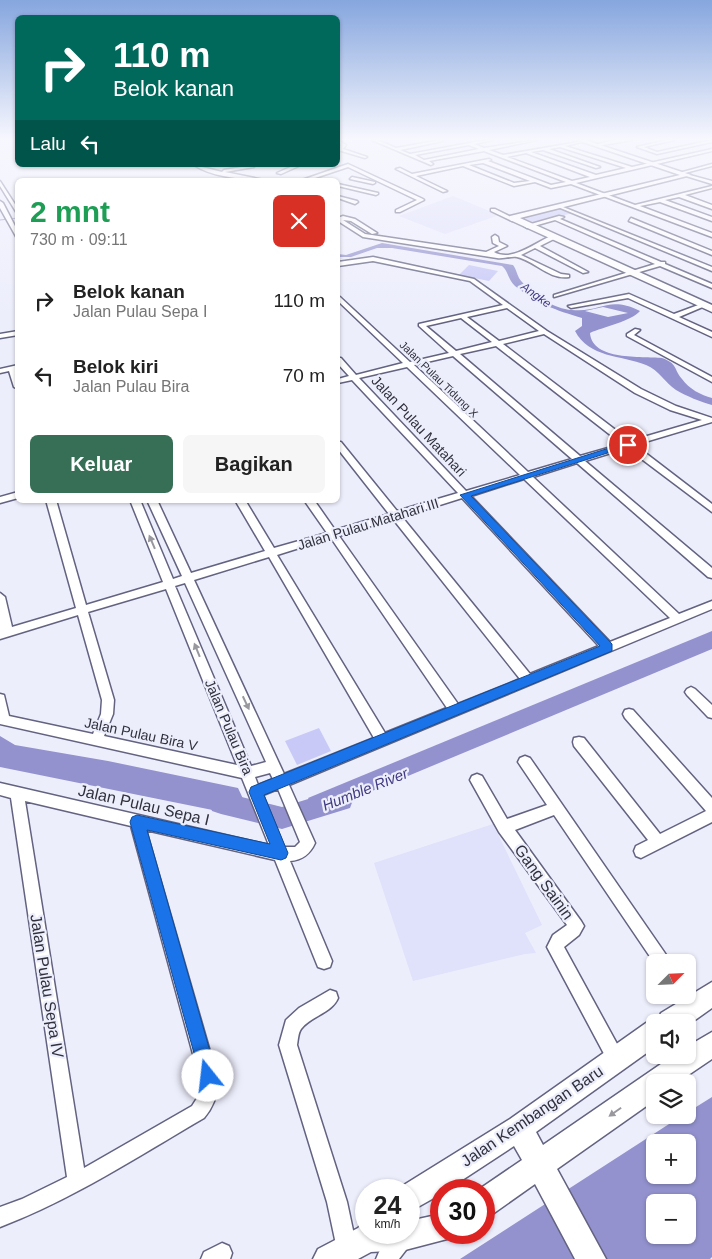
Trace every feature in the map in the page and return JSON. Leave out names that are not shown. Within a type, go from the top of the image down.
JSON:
[{"type":"street","points":[[344,199],[355,202]]},
{"type":"street","points":[[398,211],[421,200],[418,199]]},
{"type":"street","points":[[514,220],[517,216],[588,199]]},
{"type":"street","points":[[615,199],[712,235]]},
{"type":"street","points":[[636,206],[665,199]]},
{"type":"street","points":[[689,199],[712,207]]},
{"type":"street","points":[[660,200],[712,219]]},
{"type":"street","points":[[0,203],[6,219],[15,233]]},
{"type":"street","points":[[557,206],[712,269]]},
{"type":"street","points":[[493,210],[708,307]]},
{"type":"street","points":[[527,226],[578,213]]},
{"type":"street","points":[[648,216],[656,214]]},
{"type":"street","points":[[556,218],[712,286]]},
{"type":"street","points":[[610,226],[640,218]]},
{"type":"street","points":[[0,223],[6,219]]},
{"type":"street","points":[[340,219],[351,219],[374,233]]},
{"type":"street","points":[[340,220],[363,235],[492,255],[516,255],[554,238]]},
{"type":"street","points":[[631,220],[712,253]]},
{"type":"street","points":[[492,255],[490,251],[504,246],[496,243],[495,238]]},
{"type":"street","points":[[535,246],[585,272]]},
{"type":"street","points":[[556,296],[712,248]]},
{"type":"street","points":[[516,255],[561,276],[567,276]]},
{"type":"street","points":[[340,263],[373,258],[472,280],[545,332],[657,402],[711,420]]},
{"type":"street","points":[[542,268],[564,261]]},
{"type":"street","points":[[571,306],[629,296],[712,335]]},
{"type":"street","name":"Jalan Pulau Tidung X","points":[[340,300],[678,619]]},
{"type":"street","points":[[507,306],[421,325],[452,354],[712,574]]},
{"type":"street","points":[[673,316],[708,307]]},
{"type":"street","points":[[462,315],[712,509]]},
{"type":"street","points":[[0,331],[15,328]]},
{"type":"street","points":[[637,330],[628,336],[712,380]]},
{"type":"street","points":[[340,380],[545,332]]},
{"type":"street","points":[[0,336],[15,333]]},
{"type":"street","name":"Jalan Pulau Matahari","points":[[340,362],[608,648]]},
{"type":"street","points":[[0,371],[15,368]]},
{"type":"street","name":"Jalan Pulau Matahari III","points":[[4,634],[169,583],[188,580],[711,420]]},
{"type":"street","points":[[340,447],[528,680]]},
{"type":"street","points":[[0,500],[15,496]]},
{"type":"street","points":[[52,503],[84,609],[108,700],[107,714],[97,740]]},
{"type":"street","name":"Jalan Pulau Bira","points":[[136,503],[279,848],[301,852],[308,843],[306,836],[153,503]]},
{"type":"street","points":[[242,503],[382,740]]},
{"type":"street","points":[[311,503],[455,710]]},
{"type":"street","points":[[0,597],[4,634]]},
{"type":"street","points":[[256,792],[712,605]]},
{"type":"street","points":[[692,692],[712,713]]},
{"type":"street","points":[[0,699],[2,719]]},
{"type":"street","points":[[629,714],[712,808]]},
{"type":"street","name":"Jalan Pulau Bira V","points":[[2,719],[248,773],[274,766]]},
{"type":"street","points":[[579,742],[658,842]]},
{"type":"street","points":[[525,762],[657,954]]},
{"type":"street","name":"Gang Sainin","points":[[477,780],[504,827],[576,926],[557,942],[555,946],[616,1059]]},
{"type":"street","name":"Jalan Pulau Sepa I","points":[[0,789],[137,822],[279,848]]},
{"type":"street","name":"Jalan Pulau Sepa IV","points":[[17,792],[77,1181]]},
{"type":"street","points":[[504,827],[557,808]]},
{"type":"street","points":[[641,851],[712,815]]},
{"type":"street","points":[[0,1216],[46,1198],[77,1181],[198,1112],[207,1101],[210,1088],[137,822]]},
{"type":"street","points":[[279,848],[324,961]]},
{"type":"street","points":[[330,998],[305,1014],[292,1026],[288,1045],[337,1202],[361,1247],[430,1230]]},
{"type":"street","points":[[679,1014],[697,999]]},
{"type":"street","name":"Jalan Kembangan Baru","points":[[420,1191],[519,1128],[646,1038]]},
{"type":"street","points":[[669,1074],[712,1044]]},
{"type":"street","points":[[495,1198],[545,1177],[646,1091]]},
{"type":"street","points":[[519,1128],[591,1259]]},
{"type":"shaded area","points":[[446,199],[460,199],[499,215],[445,234],[399,216]]},
{"type":"shaded area","points":[[553,207],[564,207],[577,212],[529,224],[511,216]]},
{"type":"shaded area","points":[[469,265],[498,271],[489,281],[459,275]]},
{"type":"shaded area","points":[[319,728],[331,751],[297,765],[285,741]]},
{"type":"shaded area","points":[[493,824],[542,925],[525,933],[536,953],[413,981],[374,863]]},
{"type":"water","name":"Angke","points":[[382,243],[513,265],[520,280],[527,287],[538,296],[558,307],[582,310],[612,304],[629,306],[640,311],[631,318],[590,333],[593,342],[608,353],[667,360],[673,364],[688,386],[712,398],[712,405],[676,390],[651,367],[597,351],[588,346],[575,331],[582,326],[582,318],[539,302],[523,292],[513,284],[502,266],[392,248],[377,248],[351,257],[340,257],[340,254],[346,255]],"holes":[[[603,307],[628,313],[608,317],[585,311]]]},
{"type":"water","points":[[712,631],[712,649],[317,814],[308,798]]},
{"type":"water","points":[[0,736],[15,745],[108,761],[238,788],[252,818],[0,767]]},
{"type":"water","points":[[712,1097],[712,1257],[710,1259],[460,1259],[483,1244],[495,1244],[495,1236],[646,1139],[646,1184],[696,1184],[696,1134],[654,1134],[669,1124],[696,1124],[696,1107]]},
{"type":"waterway","points":[[0,220],[15,218]]},
{"type":"waterway","name":"Humble River","points":[[221,803],[282,818],[341,800]]},
{"type":"route","points":[[208,1076],[137,822],[281,853],[256,792],[608,648],[464,495],[628,445]]}]
